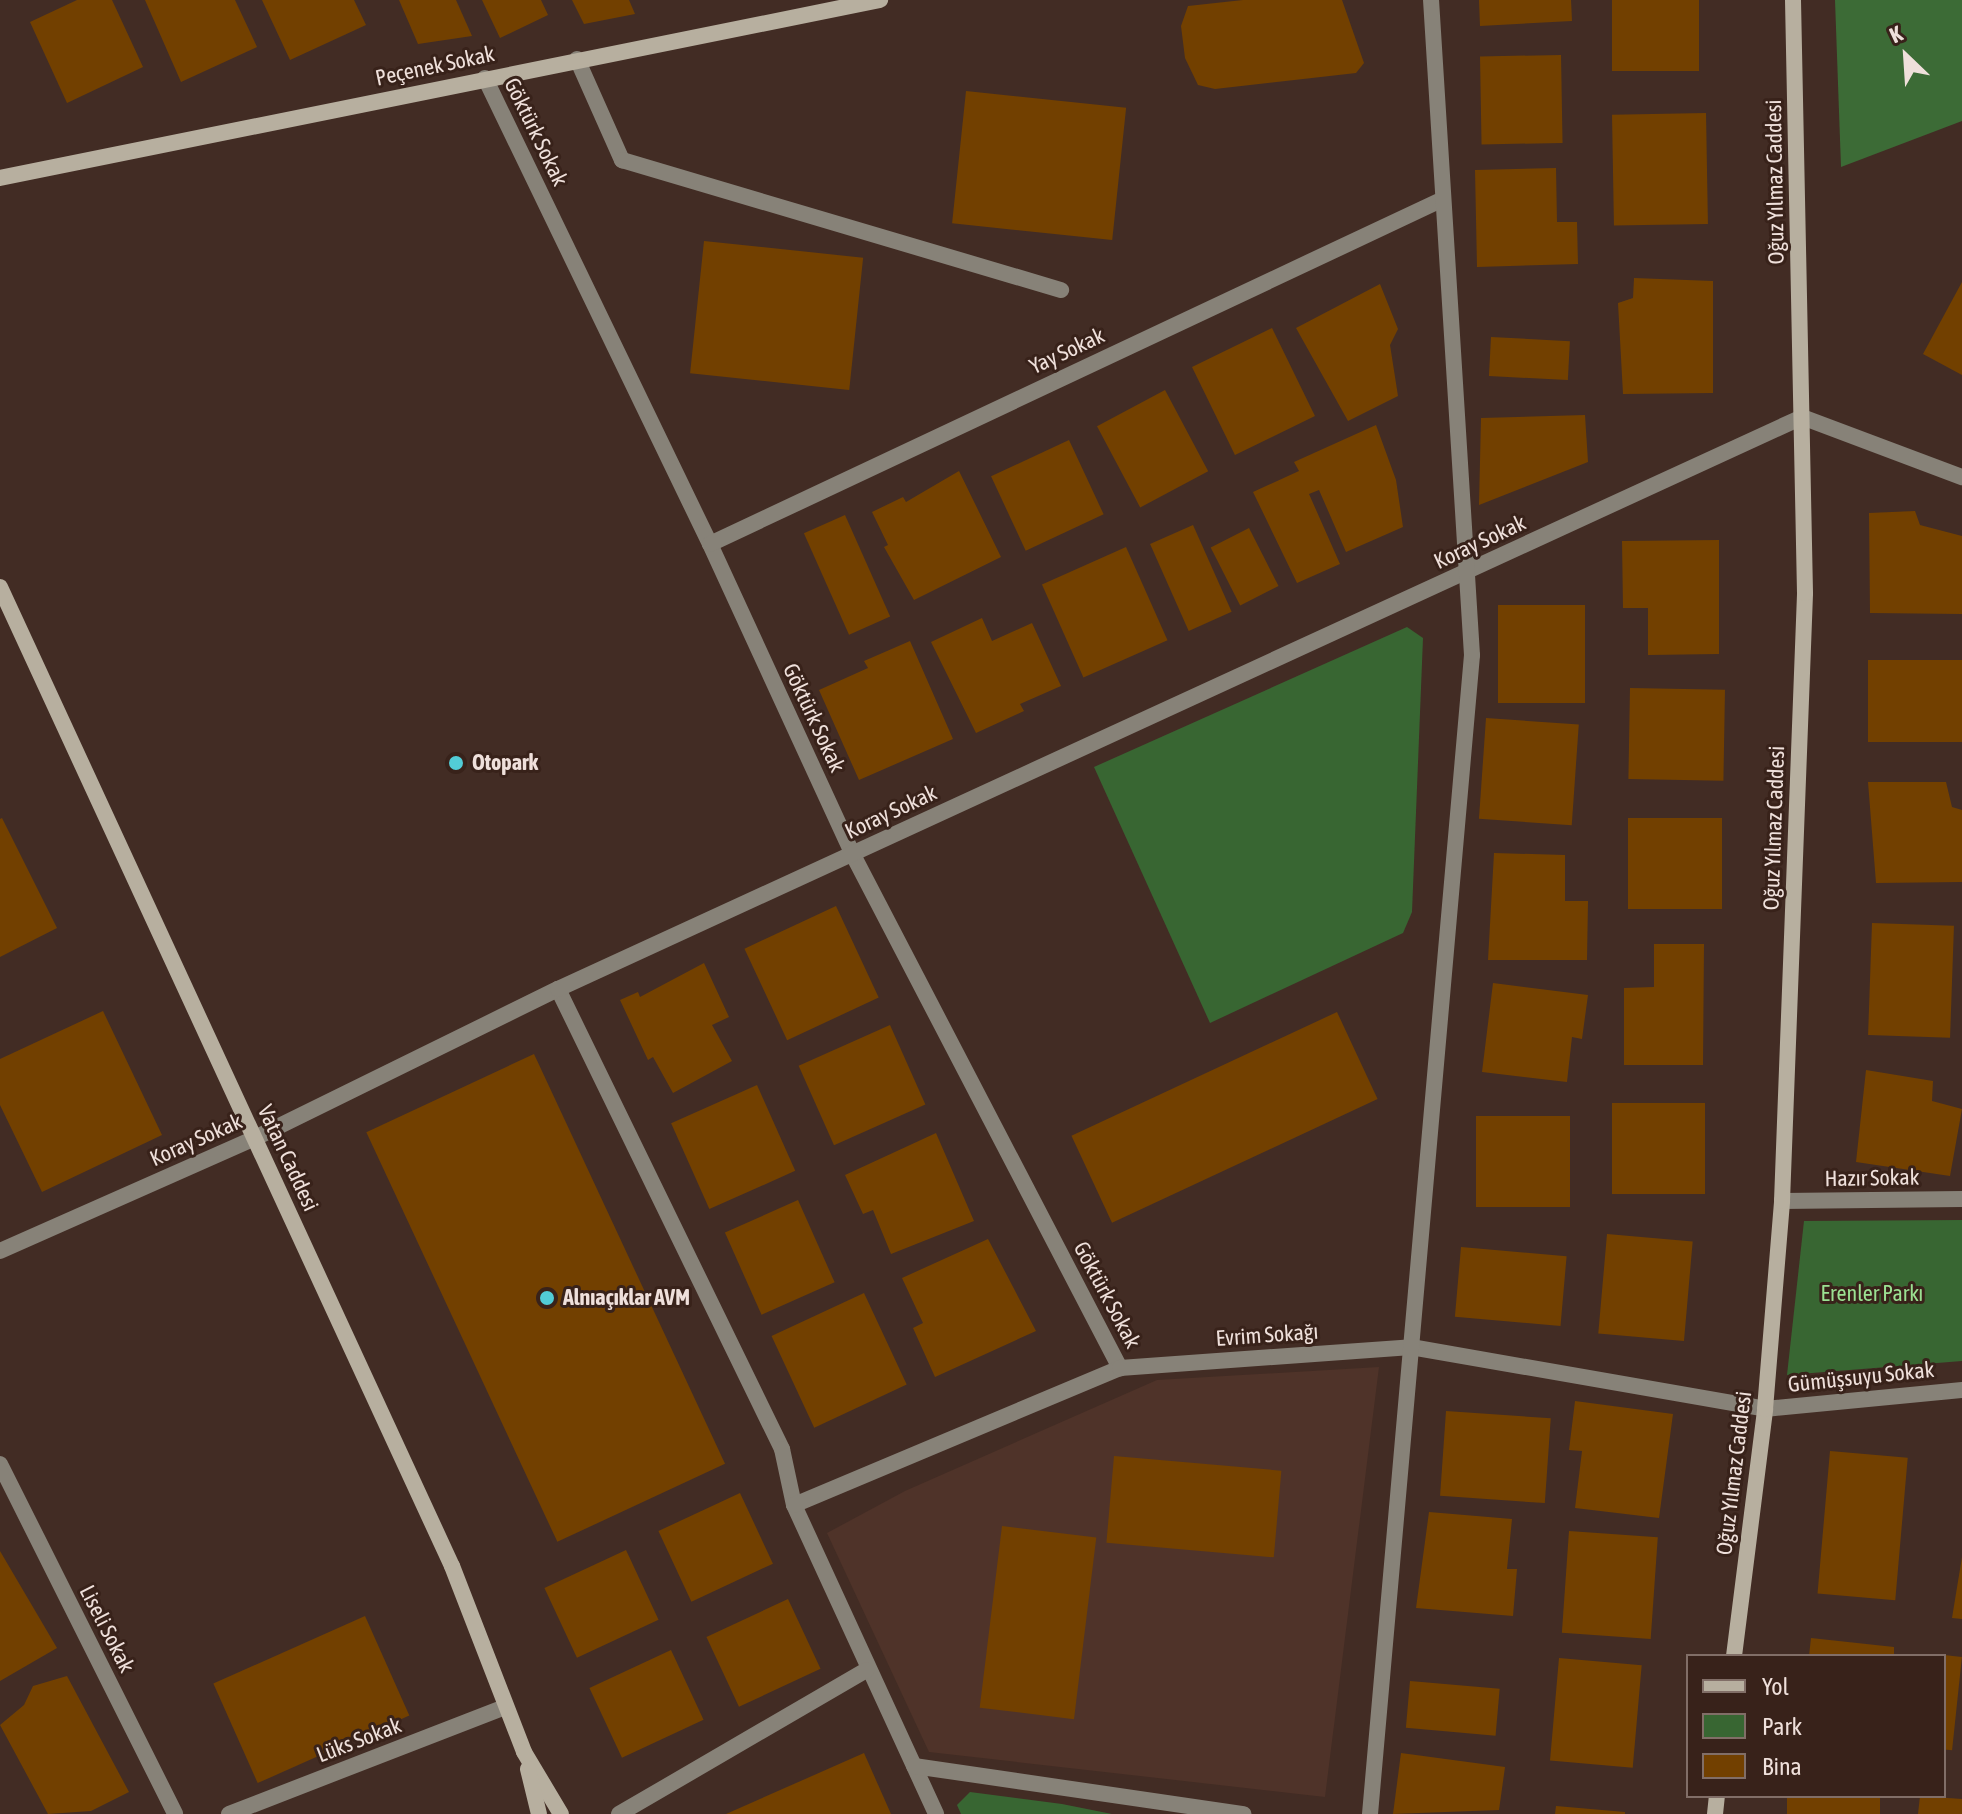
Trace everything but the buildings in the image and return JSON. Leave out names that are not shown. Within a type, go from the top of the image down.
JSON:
[{"type":"main road","name":"Peçenek Sokak","points":[[0,178],[880,0]]},
{"type":"main road","name":"Oğuz Yılmaz Caddesi","points":[[1734,1654],[1765,1409],[1782,1201],[1805,593],[1793,0]]},
{"type":"main road","name":"Vatan Caddesi","points":[[0,587],[7,620],[255,1138],[452,1566],[524,1752],[561,1814]]},
{"type":"main road","name":"Vatan Caddesi","points":[[524,1752],[539,1814]]},
{"type":"street","points":[[1370,1814],[1472,655],[1431,0]]},
{"type":"street","points":[[577,59],[622,160],[1061,290]]},
{"type":"street","name":"Göktürk Sokak","points":[[485,78],[710,544],[852,853],[1120,1368]]},
{"type":"street","name":"Yay Sokak","points":[[710,544],[1443,199]]},
{"type":"street","points":[[1802,417],[1962,477]]},
{"type":"street","name":"Koray Sokak","points":[[0,1251],[255,1138],[558,989],[1802,417]]},
{"type":"street","points":[[558,989],[782,1449],[794,1505],[866,1670],[936,1814]]},
{"type":"street","name":"Hazır Sokak","points":[[1782,1201],[1962,1199]]},
{"type":"street","name":"Evrim Sokağı","points":[[794,1505],[1120,1368],[1411,1347],[1765,1409]]},
{"type":"street","name":"Gümüşsuyu Sokak","points":[[1765,1409],[1962,1390]]},
{"type":"street","name":"Liseli Sokak","points":[[0,1464],[175,1814]]},
{"type":"street","points":[[627,1812],[866,1670]]},
{"type":"street","name":"Lüks Sokak","points":[[229,1814],[505,1707]]},
{"type":"street","points":[[914,1766],[1244,1814]]},
{"type":"shaded area","points":[[1379,1367],[1325,1797],[929,1752],[827,1533],[905,1491],[1157,1380]]},
{"type":"green space","points":[[1835,0],[1962,0],[1962,121],[1841,167]]},
{"type":"green space","points":[[1407,627],[1423,638],[1412,912],[1403,933],[1210,1023],[1094,767]]},
{"type":"green space","name":"Erenler Parkı","points":[[1962,1220],[1962,1361],[1787,1375],[1804,1221]]},
{"type":"green space","points":[[970,1792],[1112,1814],[961,1814],[957,1805]]},
{"type":"place","name":"Otopark","points":[[456,763]]},
{"type":"place","name":"Alnıaçıklar AVM","points":[[547,1298]]}]
